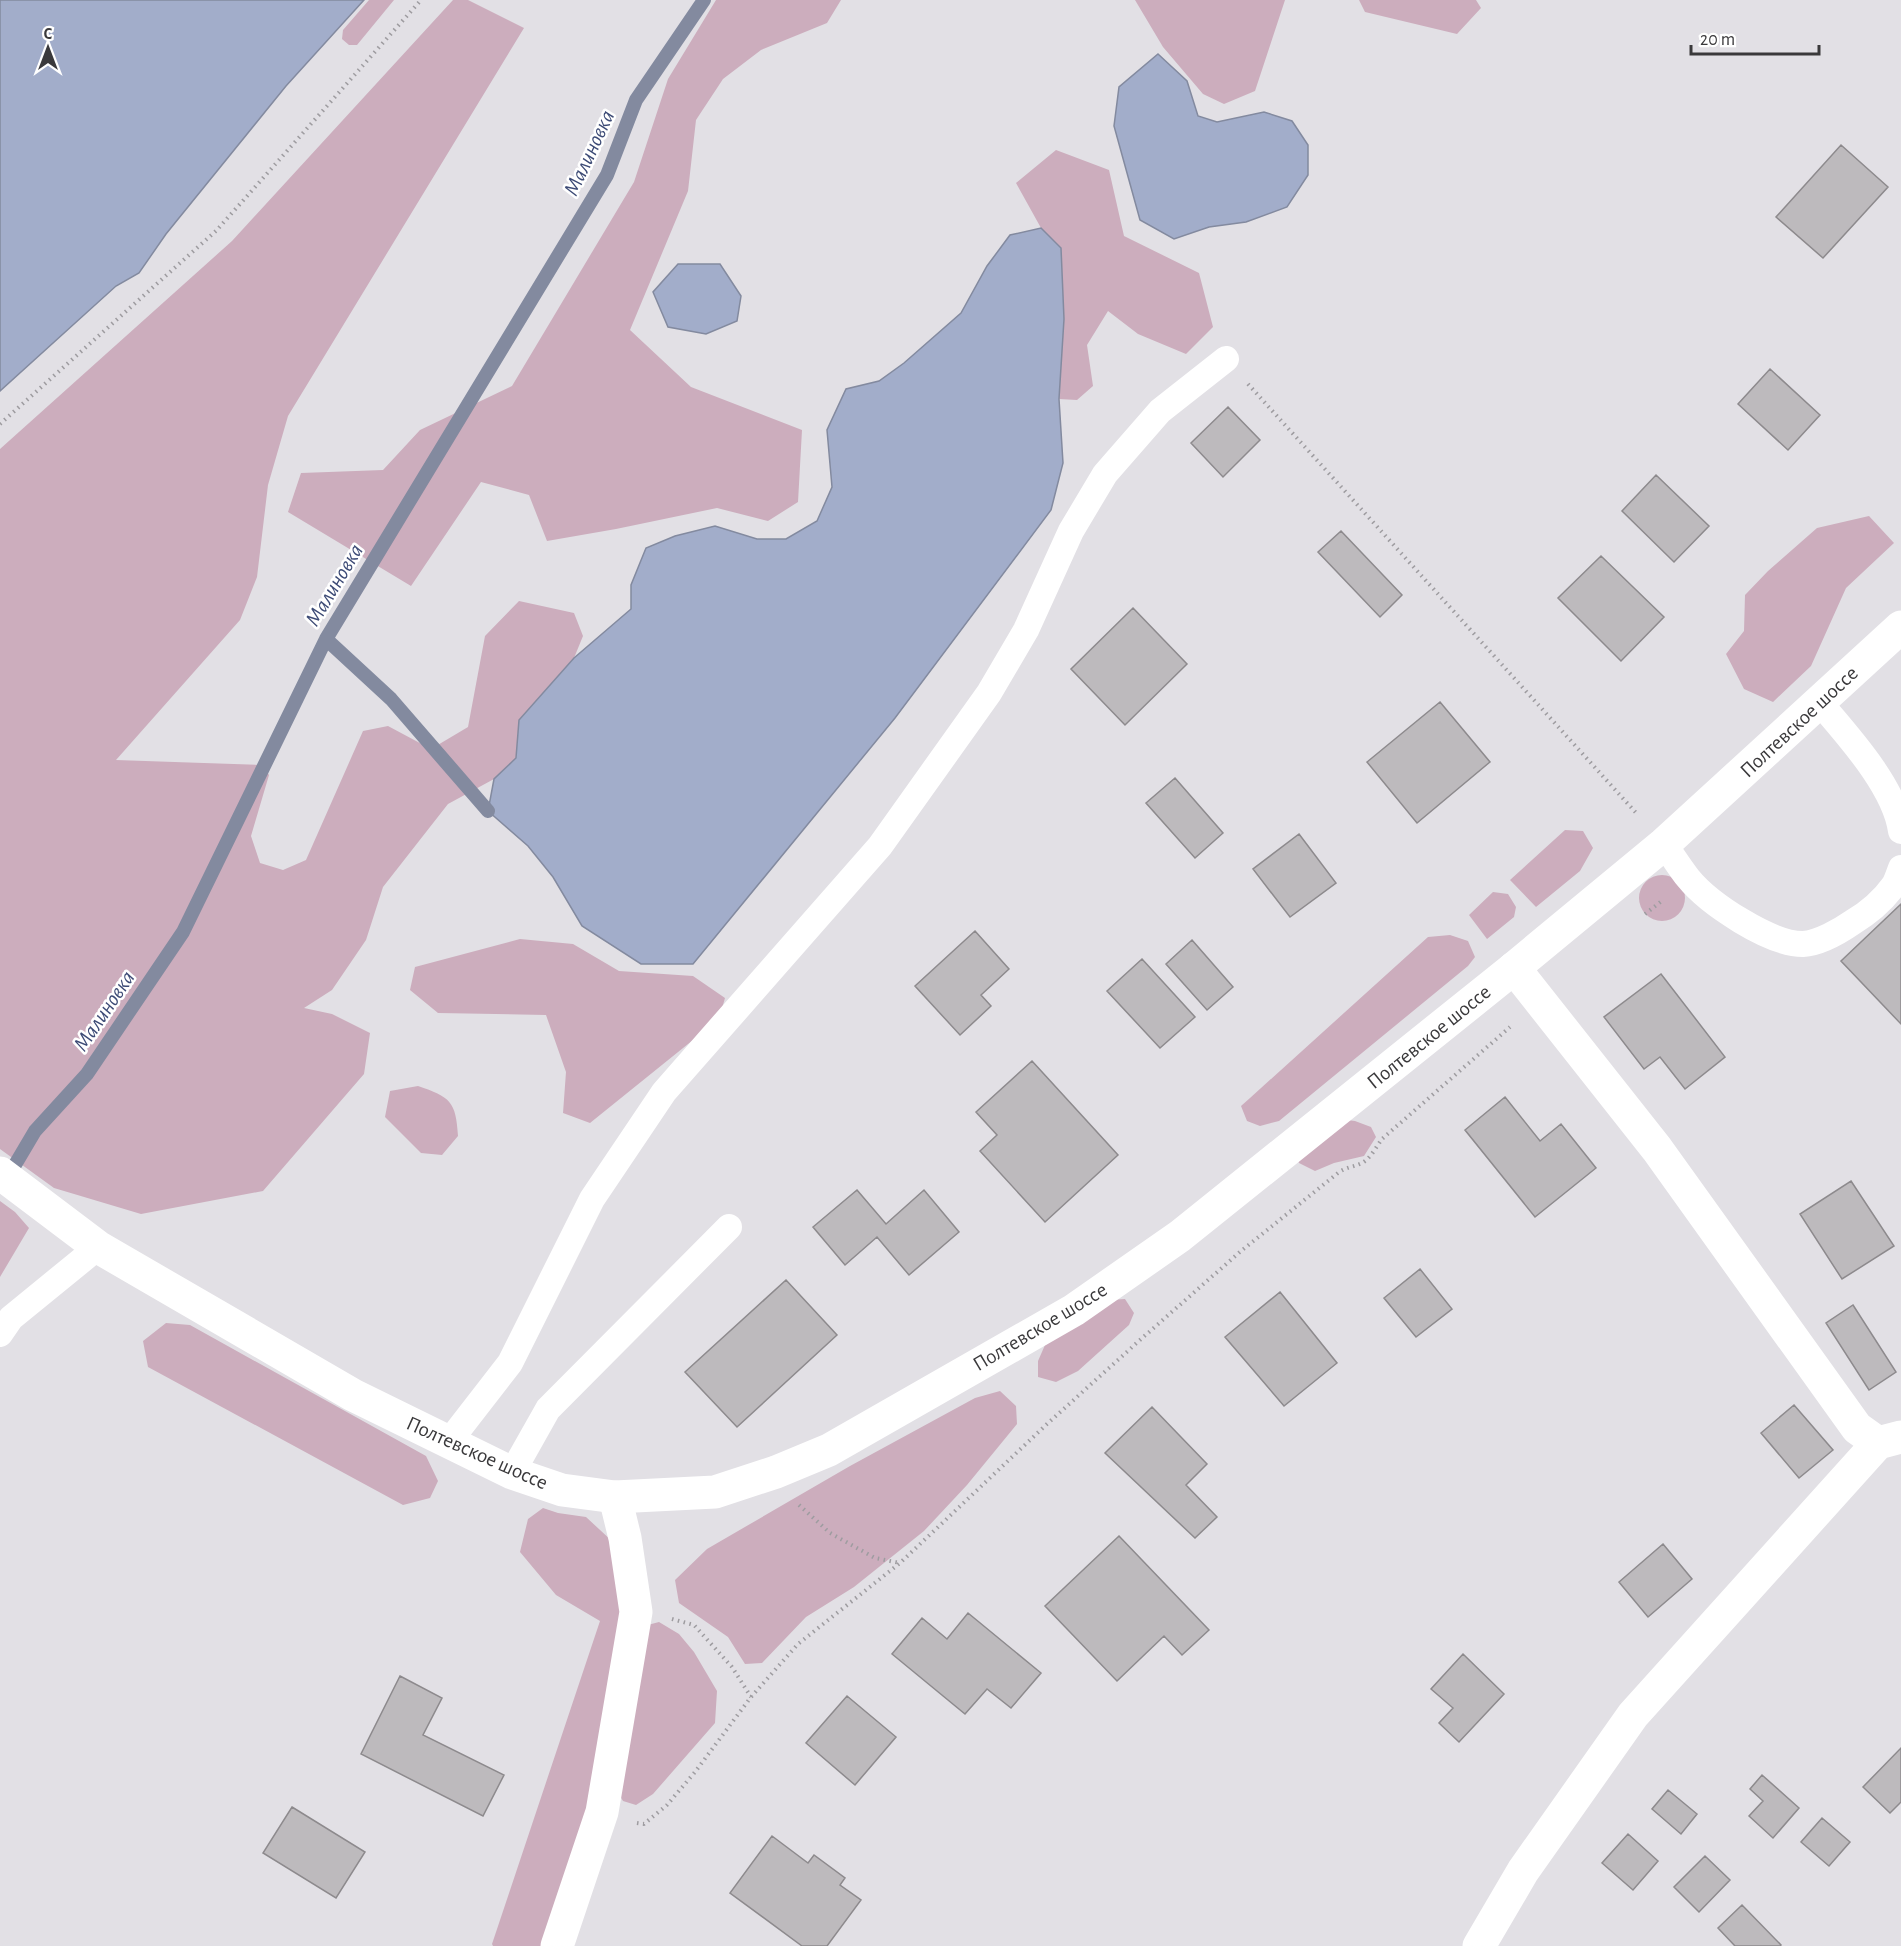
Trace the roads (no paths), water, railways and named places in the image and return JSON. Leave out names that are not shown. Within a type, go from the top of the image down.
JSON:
[{"type":"street","name":"Полтевское шоссе","points":[[0,1173],[98,1247],[352,1395],[512,1473],[562,1490],[615,1497],[715,1492],[776,1473],[829,1450],[1074,1310],[1180,1236],[1514,968],[1664,844],[1901,627]]},
{"type":"street","points":[[1479,1946],[1523,1871],[1633,1715],[1889,1440],[1857,1428],[1657,1149],[1514,968]]},
{"type":"street","points":[[557,1946],[602,1812],[636,1612],[625,1538],[615,1497]]},
{"type":"lane","points":[[448,1443],[510,1363],[592,1199],[664,1092],[880,846],[989,693],[1026,630],[1071,531],[1105,474],[1160,411],[1226,359]]},
{"type":"lane","points":[[1820,703],[1858,748],[1888,794],[1899,818],[1901,831]]},
{"type":"lane","points":[[1664,844],[1689,880],[1714,902],[1774,938],[1803,944],[1834,934],[1858,920],[1894,884],[1901,868]]},
{"type":"lane","points":[[512,1473],[548,1409],[729,1227]]},
{"type":"lane","points":[[0,1334],[11,1318],[98,1247]]},
{"type":"water","points":[[0,0],[364,0],[286,86],[166,234],[139,273],[116,286],[0,391]]},
{"type":"water","points":[[1158,54],[1187,81],[1198,116],[1217,122],[1264,112],[1292,121],[1308,145],[1308,175],[1287,207],[1246,222],[1209,227],[1174,239],[1140,220],[1114,126],[1119,87]]},
{"type":"water","points":[[1041,228],[1061,248],[1064,319],[1059,399],[1063,463],[1051,510],[895,718],[693,964],[641,964],[582,926],[553,877],[528,846],[488,811],[494,779],[516,758],[519,720],[574,658],[631,609],[631,585],[646,548],[675,536],[715,526],[757,539],[786,539],[817,521],[832,487],[827,430],[846,389],[879,381],[904,363],[961,313],[987,266],[1010,235]]},
{"type":"water","points":[[678,264],[720,264],[741,296],[737,321],[706,334],[668,327],[653,292]]},
{"type":"waterway","name":"Малиновка","points":[[6,1180],[35,1131],[87,1074],[183,932],[326,639],[607,175],[636,100],[704,0]]},
{"type":"waterway","points":[[326,639],[391,699],[488,811]]}]
